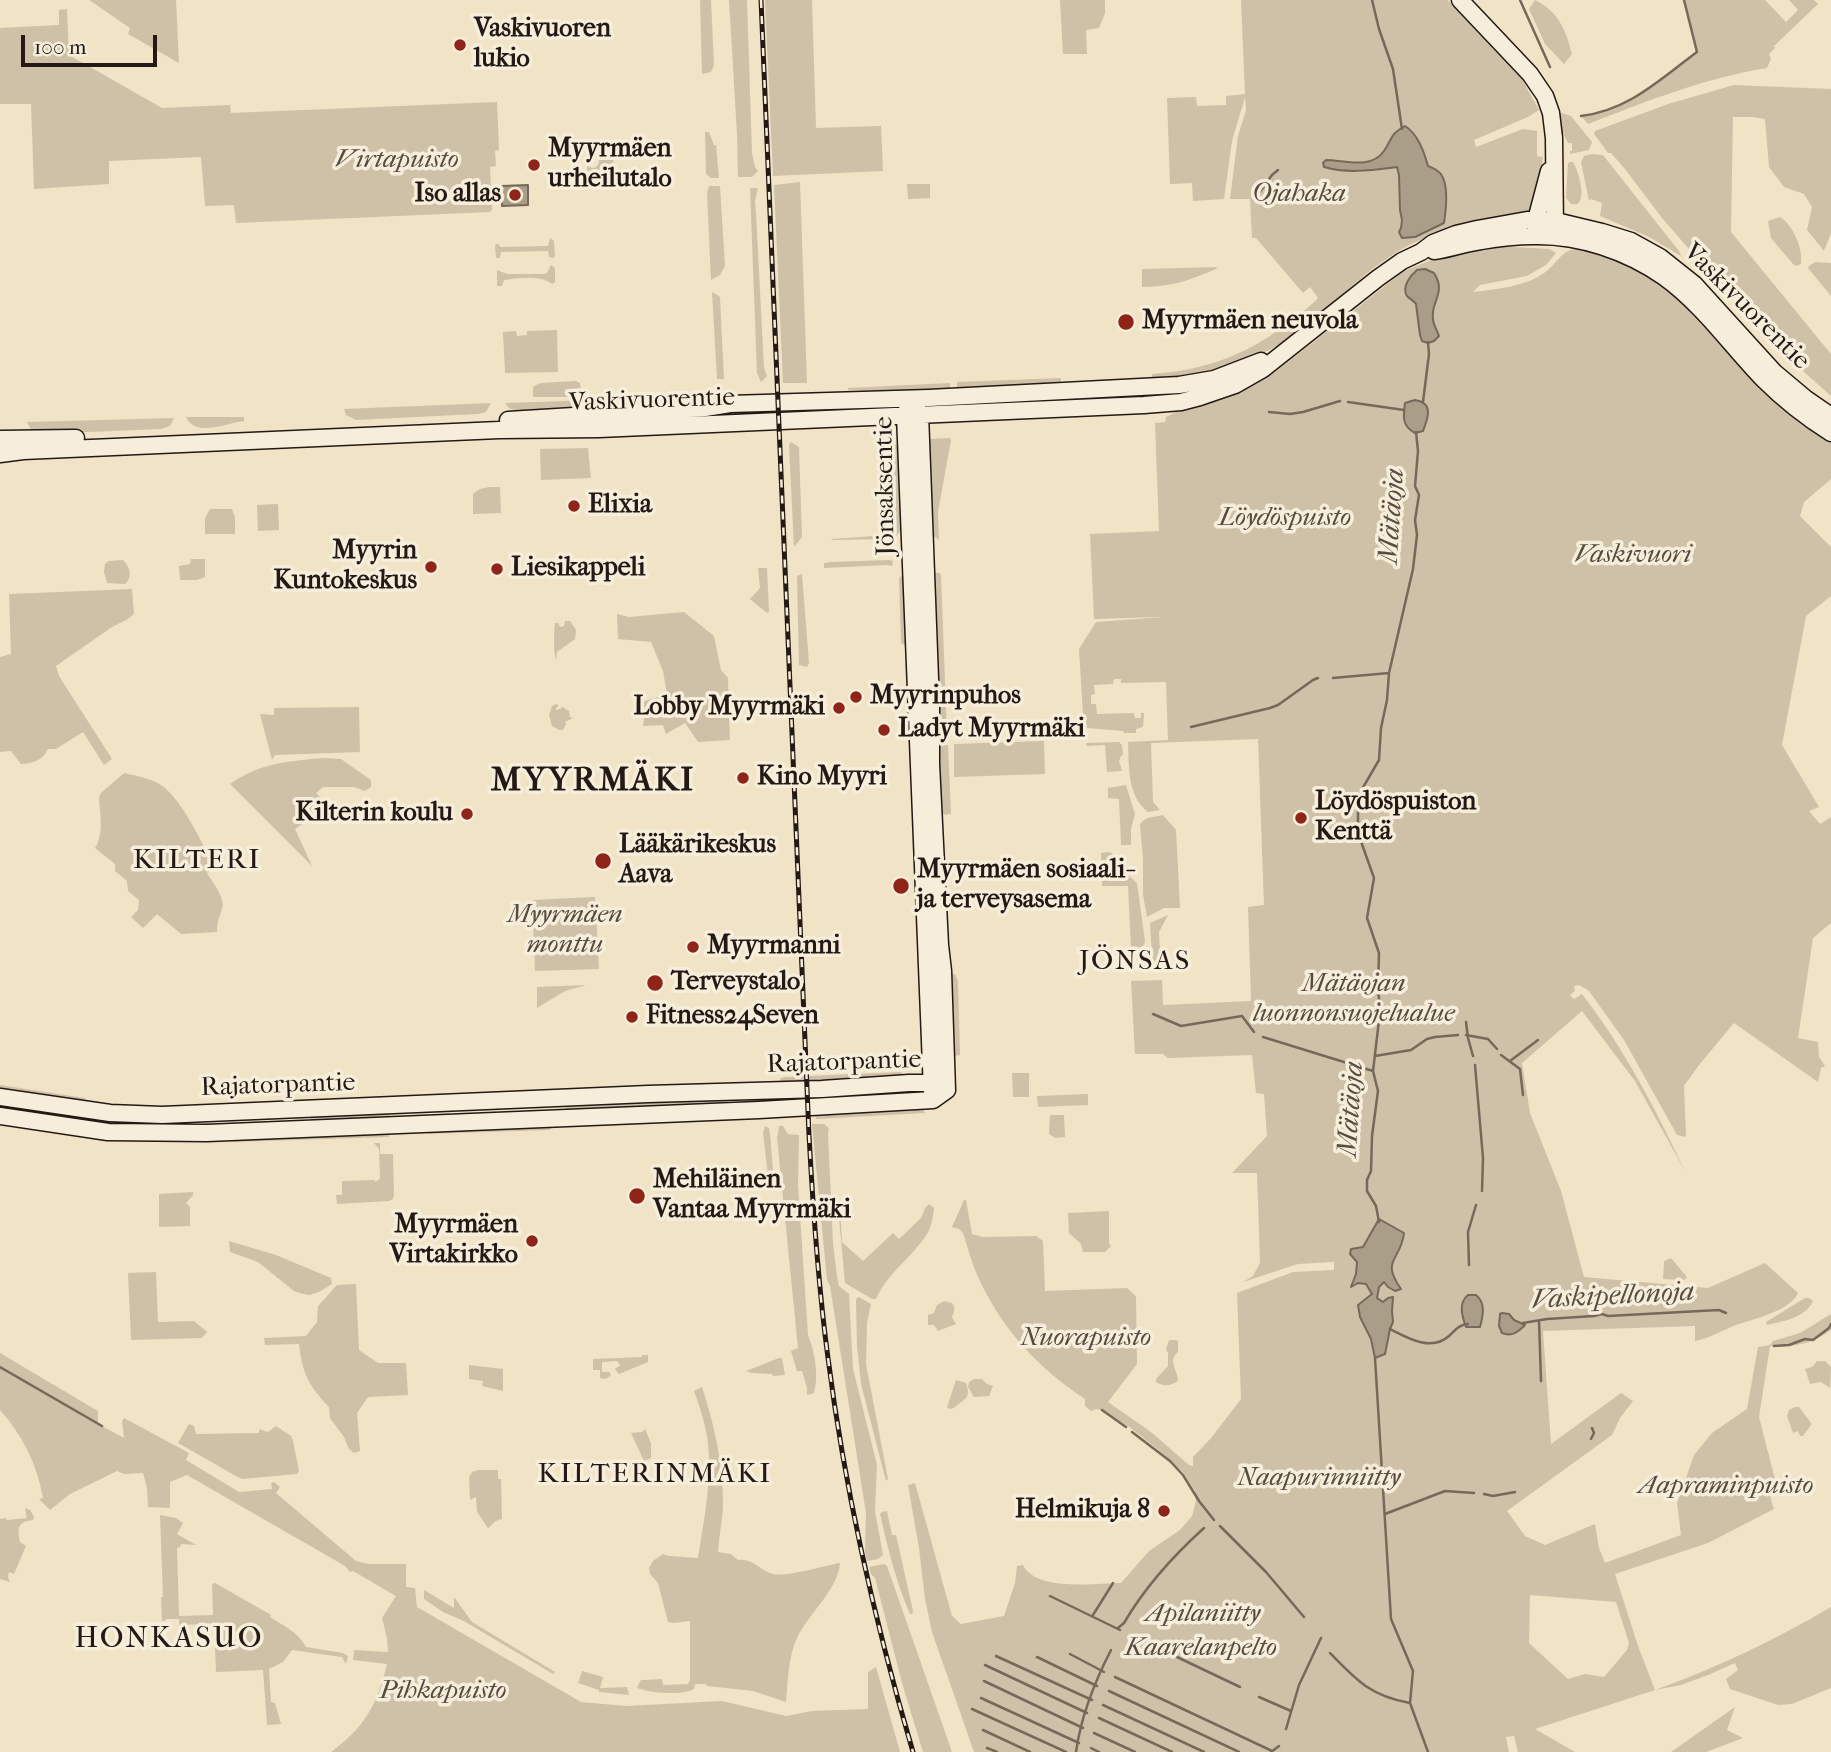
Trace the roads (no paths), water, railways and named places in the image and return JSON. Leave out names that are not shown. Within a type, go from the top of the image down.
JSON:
[{"type":"main road","points":[[1460,0],[1530,74],[1545,96],[1551,113],[1556,173],[1555,229]]},
{"type":"main road","points":[[1536,228],[1553,155]]},
{"type":"main road","name":"Vaskivuorentie","points":[[0,454],[182,443],[336,439],[499,430],[599,429],[1181,402],[1235,385],[1264,369],[1378,278],[1433,243],[1456,234],[1508,223],[1536,228],[1602,232],[1630,241],[1660,257],[1694,285],[1774,372],[1831,416]]},
{"type":"main road","name":"Vaskivuorentie","points":[[1555,229],[1578,241],[1609,249],[1665,278],[1708,319],[1766,382],[1799,411],[1831,433]]},
{"type":"main road","name":"Vaskivuorentie","points":[[0,439],[381,426],[743,404],[911,399],[1179,385],[1214,379],[1257,363],[1291,345]]},
{"type":"main road","name":"Jönsaksentie","points":[[911,399],[931,705],[931,764],[947,1090]]},
{"type":"main road","name":"Jönsaksentie","points":[[913,414],[933,1100]]},
{"type":"main road","name":"Rajatorpantie","points":[[0,1097],[110,1113],[162,1115],[932,1083],[947,1090],[933,1100],[207,1133],[108,1132],[0,1116]]},
{"type":"waterway","name":"Mätäoja","points":[[1372,0],[1393,69],[1402,129]]},
{"type":"waterway","points":[[1520,0],[1550,67]]},
{"type":"waterway","points":[[1581,116],[1598,113],[1629,100],[1697,52],[1684,0]]},
{"type":"waterway","points":[[1254,200],[1278,170]]},
{"type":"waterway","name":"Mätäoja","points":[[1423,402],[1428,342]]},
{"type":"waterway","points":[[1269,412],[1303,412],[1340,401]]},
{"type":"waterway","points":[[1348,402],[1404,410]]},
{"type":"waterway","name":"Mätäoja","points":[[1379,1222],[1376,1206],[1367,1191],[1378,1091],[1373,1071],[1380,1012],[1379,953],[1367,918],[1374,878],[1358,833],[1358,796],[1379,760],[1389,673],[1413,569],[1419,495],[1415,486],[1418,451],[1416,432]]},
{"type":"waterway","points":[[1333,678],[1389,673]]},
{"type":"waterway","points":[[1191,727],[1278,705],[1318,678]]},
{"type":"waterway","points":[[1153,1014],[1181,1026],[1242,1016],[1254,1032]]},
{"type":"waterway","points":[[1466,1022],[1473,1056]]},
{"type":"waterway","points":[[1375,1056],[1411,1050],[1427,1039],[1458,1035]]},
{"type":"waterway","points":[[1466,1035],[1488,1039],[1497,1049]]},
{"type":"waterway","points":[[1263,1037],[1373,1071]]},
{"type":"waterway","points":[[1510,1061],[1538,1040]]},
{"type":"waterway","points":[[1501,1055],[1520,1069],[1523,1095]]},
{"type":"waterway","points":[[1475,1065],[1483,1158],[1482,1191]]},
{"type":"waterway","points":[[1469,1265],[1468,1232],[1476,1205]]},
{"type":"waterway","name":"Vaskipellonoja","points":[[1523,1323],[1602,1314],[1608,1316],[1719,1310],[1726,1313]]},
{"type":"waterway","points":[[1539,1321],[1541,1381]]},
{"type":"waterway","name":"Vaskipellonoja","points":[[1390,1329],[1420,1342],[1435,1343],[1468,1324]]},
{"type":"waterway","name":"Vaskipellonoja","points":[[1774,1346],[1789,1345],[1805,1339],[1813,1340],[1831,1324]]},
{"type":"waterway","name":"Mätäoja","points":[[1375,1358],[1391,1619],[1413,1671],[1410,1703],[1428,1752]]},
{"type":"waterway","points":[[0,1367],[102,1426]]},
{"type":"waterway","points":[[1102,1410],[1126,1427]]},
{"type":"waterway","points":[[1591,1439],[1594,1433],[1592,1428]]},
{"type":"waterway","points":[[1132,1432],[1170,1461],[1214,1520]]},
{"type":"waterway","points":[[1385,1514],[1445,1491],[1474,1493]]},
{"type":"waterway","points":[[1484,1494],[1493,1496],[1515,1492]]},
{"type":"waterway","points":[[1220,1526],[1266,1572],[1304,1617]]},
{"type":"waterway","points":[[1118,1628],[1160,1572],[1204,1528]]},
{"type":"waterway","points":[[1093,1615],[1113,1583]]},
{"type":"waterway","points":[[1050,1596],[1120,1630]]},
{"type":"waterway","points":[[1135,1637],[1240,1687]]},
{"type":"waterway","points":[[1286,1729],[1299,1685],[1321,1638]]},
{"type":"waterway","points":[[1076,1752],[1089,1700],[1111,1650]]},
{"type":"waterway","points":[[1330,1653],[1366,1686],[1385,1696],[1410,1703]]},
{"type":"waterway","points":[[1070,1654],[1104,1672]]},
{"type":"waterway","points":[[996,1656],[1092,1700]]},
{"type":"waterway","points":[[1037,1657],[1097,1686]]},
{"type":"waterway","points":[[985,1665],[1087,1713]]},
{"type":"waterway","points":[[1115,1677],[1272,1751]]},
{"type":"waterway","points":[[984,1681],[1083,1728]]},
{"type":"waterway","points":[[1109,1691],[1239,1752]]},
{"type":"waterway","points":[[1259,1697],[1291,1711]]},
{"type":"waterway","points":[[981,1698],[1079,1743]]},
{"type":"waterway","points":[[1103,1705],[1204,1752]]},
{"type":"waterway","points":[[972,1709],[1066,1752]]},
{"type":"waterway","points":[[1099,1718],[1172,1752]]},
{"type":"waterway","points":[[983,1730],[1030,1752]]},
{"type":"waterway","points":[[1094,1733],[1135,1752]]},
{"type":"waterway","points":[[1271,1752],[1279,1746]]},
{"type":"waterway","points":[[987,1748],[997,1752]]},
{"type":"waterway","points":[[1091,1748],[1099,1752]]},
{"type":"railway","points":[[761,0],[814,1219],[824,1330],[852,1507],[886,1655],[913,1752]]},
{"type":"place","name":"Vaskivuoren lukio","points":[[460,45]]},
{"type":"place","name":"Myyrmäen urheilutalo","points":[[534,165]]},
{"type":"place","name":"Iso allas","points":[[515,195]]},
{"type":"place","name":"Myyrmäen neuvola","points":[[1126,322]]},
{"type":"place","name":"Elixia","points":[[574,506]]},
{"type":"place","name":"Myyrin Kuntokeskus","points":[[431,567]]},
{"type":"place","name":"Liesikappeli","points":[[497,569]]},
{"type":"place","name":"Myyrinpuhos","points":[[856,697]]},
{"type":"place","name":"Lobby Myyrmäki","points":[[839,708]]},
{"type":"place","name":"Ladyt Myyrmäki","points":[[884,730]]},
{"type":"place","name":"Kino Myyri","points":[[743,778]]},
{"type":"place","name":"Kilterin koulu","points":[[467,814]]},
{"type":"place","name":"Löydöspuiston Kenttä","points":[[1301,818]]},
{"type":"place","name":"Lääkärikeskus Aava","points":[[603,861]]},
{"type":"place","name":"Myyrmäen sosiaali- ja terveysasema","points":[[901,886]]},
{"type":"place","name":"Myyrmanni","points":[[693,947]]},
{"type":"place","name":"Terveystalo","points":[[655,983]]},
{"type":"place","name":"Fitness24Seven","points":[[632,1017]]},
{"type":"place","name":"Mehiläinen Vantaa Myyrmäki","points":[[637,1196]]},
{"type":"place","name":"Myyrmäen Virtakirkko","points":[[532,1241]]},
{"type":"place","name":"Helmikuja 8","points":[[1164,1511]]},
{"type":"district","name":"MYYRMÄKI","points":[[593,782]]},
{"type":"district","name":"KILTERI","points":[[197,861]]},
{"type":"district","name":"JÖNSAS","points":[[1135,962]]},
{"type":"district","name":"KILTERINMÄKI","points":[[655,1475]]},
{"type":"district","name":"HONKASUO","points":[[169,1640]]},
{"type":"park label","name":"Virtapuisto","points":[[397,161]]},
{"type":"park label","name":"Ojahaka","points":[[1299,195]]},
{"type":"park label","name":"Löydöspuisto","points":[[1285,519]]},
{"type":"park label","name":"Vaskivuori","points":[[1633,556]]},
{"type":"park label","name":"Myyrmäen monttu","points":[[565,931]]},
{"type":"park label","name":"Mätäojan luonnonsuojelualue","points":[[1354,1000]]},
{"type":"park label","name":"Nuorapuisto","points":[[1086,1339]]},
{"type":"park label","name":"Naapurinniitty","points":[[1319,1479]]},
{"type":"park label","name":"Aapraminpuisto","points":[[1726,1487]]},
{"type":"park label","name":"Apilaniitty","points":[[1203,1615]]},
{"type":"park label","name":"Kaarelanpelto","points":[[1201,1649]]},
{"type":"park label","name":"Pihkapuisto","points":[[443,1692]]}]
